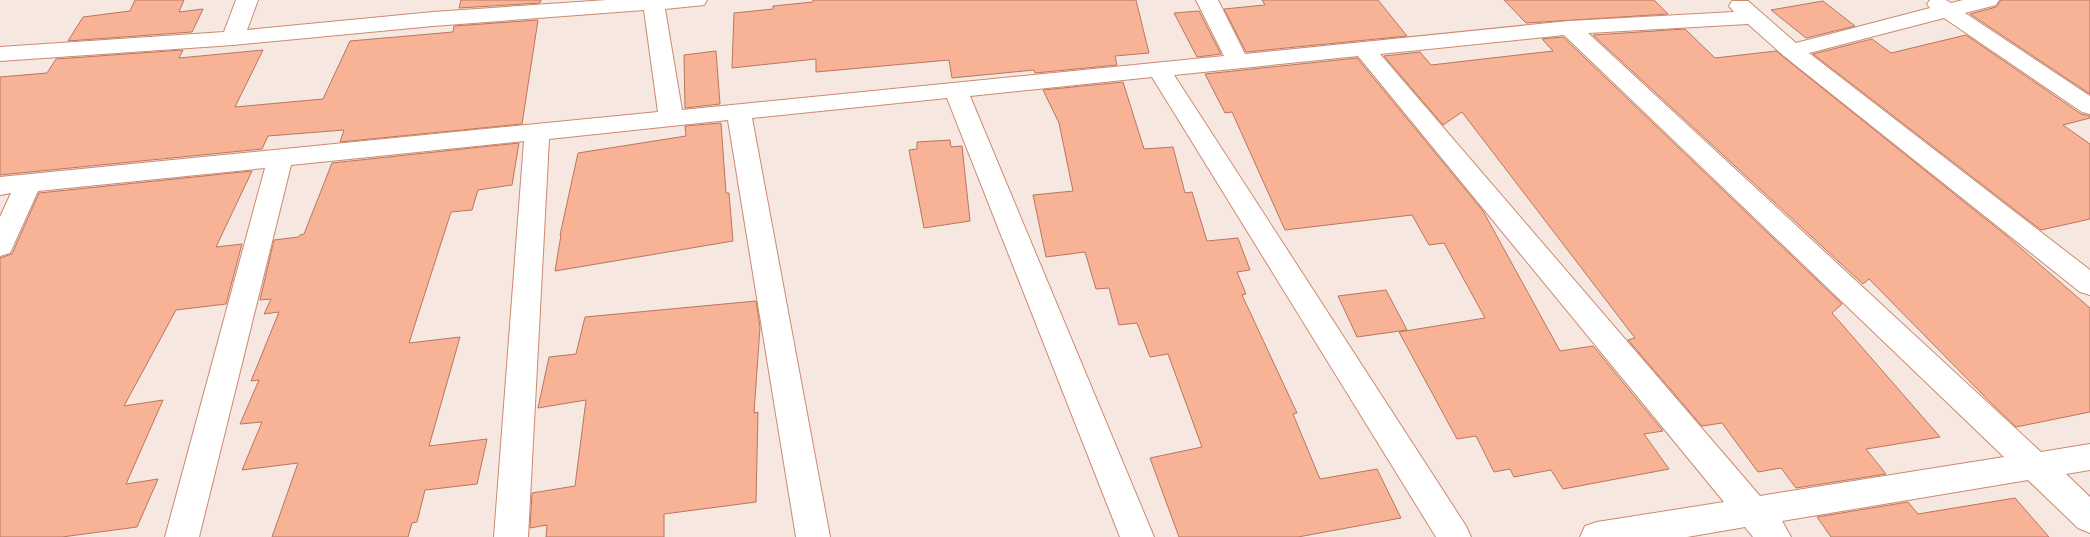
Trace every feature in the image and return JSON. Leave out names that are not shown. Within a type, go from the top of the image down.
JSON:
[{"type":"street","points":[[233,38],[247,0]]},
{"type":"street","points":[[0,54],[233,38],[434,9],[696,0]]},
{"type":"street","points":[[1207,0],[1238,62]]},
{"type":"street","points":[[1733,0],[1792,51],[2090,285]]},
{"type":"street","points":[[1792,51],[1939,5],[1988,0]]},
{"type":"street","points":[[653,2],[671,118]]},
{"type":"street","points":[[1939,5],[2090,107]]},
{"type":"street","points":[[0,186],[1569,28],[1754,17]]},
{"type":"street","points":[[1569,28],[2090,518]]},
{"type":"street","points":[[1364,49],[1774,537]]},
{"type":"street","points":[[1160,70],[1454,537]]},
{"type":"street","points":[[956,90],[1137,537]]},
{"type":"street","points":[[739,112],[813,537]]},
{"type":"street","points":[[511,537],[537,132]]},
{"type":"street","points":[[182,537],[280,158]]},
{"type":"street","points":[[0,246],[29,183]]},
{"type":"street","points":[[1597,537],[2090,457]]},
{"type":"building","points":[[135,0],[184,0],[179,12],[203,9],[192,32],[68,41],[83,17],[130,11]]},
{"type":"building","points":[[461,0],[541,0],[540,3],[459,8]]},
{"type":"building","points":[[813,0],[1136,0],[1149,53],[1115,56],[1117,65],[1035,73],[1034,70],[952,78],[949,60],[816,72],[816,59],[732,68],[734,13],[773,9],[773,6],[813,2]]},
{"type":"building","points":[[1262,0],[1378,0],[1407,36],[1246,52],[1224,9],[1265,5]]},
{"type":"building","points":[[1504,0],[1654,0],[1668,14],[1526,23]]},
{"type":"building","points":[[2001,0],[2090,0],[2090,94],[1970,14],[1996,7]]},
{"type":"building","points":[[1823,1],[1855,26],[1806,38],[1771,10]]},
{"type":"building","points":[[1199,11],[1221,54],[1197,57],[1174,13]]},
{"type":"building","points":[[538,20],[522,124],[340,142],[344,130],[268,136],[262,149],[0,175],[0,77],[47,73],[56,59],[183,50],[179,58],[263,50],[235,107],[323,99],[350,41],[453,32],[454,26]]},
{"type":"building","points":[[1685,29],[1715,58],[1776,51],[2008,237],[2090,308],[2090,412],[2016,427],[1869,279],[1863,284],[1593,35]]},
{"type":"building","points":[[1966,35],[2081,114],[2090,116],[2090,118],[2063,125],[2090,144],[2090,219],[2041,230],[1813,54],[1872,39],[1891,53]]},
{"type":"building","points":[[1563,37],[1842,304],[1832,313],[1940,437],[1866,449],[1886,474],[1796,488],[1781,468],[1758,472],[1722,423],[1702,426],[1628,340],[1635,338],[1462,112],[1443,125],[1384,56],[1420,52],[1431,65],[1553,51],[1542,39]]},
{"type":"building","points":[[716,51],[720,104],[685,108],[684,55]]},
{"type":"building","points":[[1357,58],[1483,211],[1560,351],[1593,346],[1663,431],[1644,434],[1669,469],[1563,489],[1551,470],[1514,477],[1510,469],[1494,472],[1476,436],[1457,439],[1399,332],[1485,318],[1444,243],[1429,245],[1412,215],[1285,230],[1232,112],[1225,113],[1205,74]]},
{"type":"building","points":[[1123,82],[1144,149],[1173,147],[1185,193],[1192,192],[1207,241],[1238,238],[1250,270],[1237,272],[1246,294],[1242,295],[1297,413],[1293,414],[1320,479],[1377,469],[1401,518],[1298,537],[1179,537],[1150,458],[1202,447],[1168,354],[1150,357],[1137,323],[1119,325],[1109,288],[1096,289],[1085,252],[1046,257],[1033,195],[1073,191],[1059,123],[1043,90]]},
{"type":"building","points":[[721,123],[726,193],[729,193],[733,241],[555,271],[560,235],[578,153],[686,136],[685,126]]},
{"type":"building","points":[[950,140],[951,147],[962,146],[970,221],[924,228],[909,150],[917,149],[917,142]]},
{"type":"building","points":[[519,143],[512,185],[478,190],[472,210],[451,212],[409,343],[460,337],[429,446],[487,439],[477,484],[425,490],[417,522],[412,523],[408,537],[272,537],[298,463],[242,470],[262,422],[240,424],[259,380],[251,381],[279,312],[264,314],[271,299],[260,300],[274,240],[299,237],[304,234],[332,163]]},
{"type":"building","points":[[252,171],[216,247],[242,244],[226,304],[176,310],[124,406],[163,400],[126,484],[158,479],[137,527],[62,537],[0,537],[0,258],[12,254],[39,193]]},
{"type":"building","points":[[1386,290],[1407,330],[1357,337],[1338,296]]},
{"type":"building","points":[[756,301],[760,327],[754,413],[758,412],[756,502],[664,514],[664,537],[546,537],[547,525],[530,528],[532,493],[575,486],[586,400],[538,408],[549,357],[576,354],[585,317]]},
{"type":"building","points":[[2015,498],[2049,537],[1831,537],[1817,517],[1908,502],[1918,514]]}]
